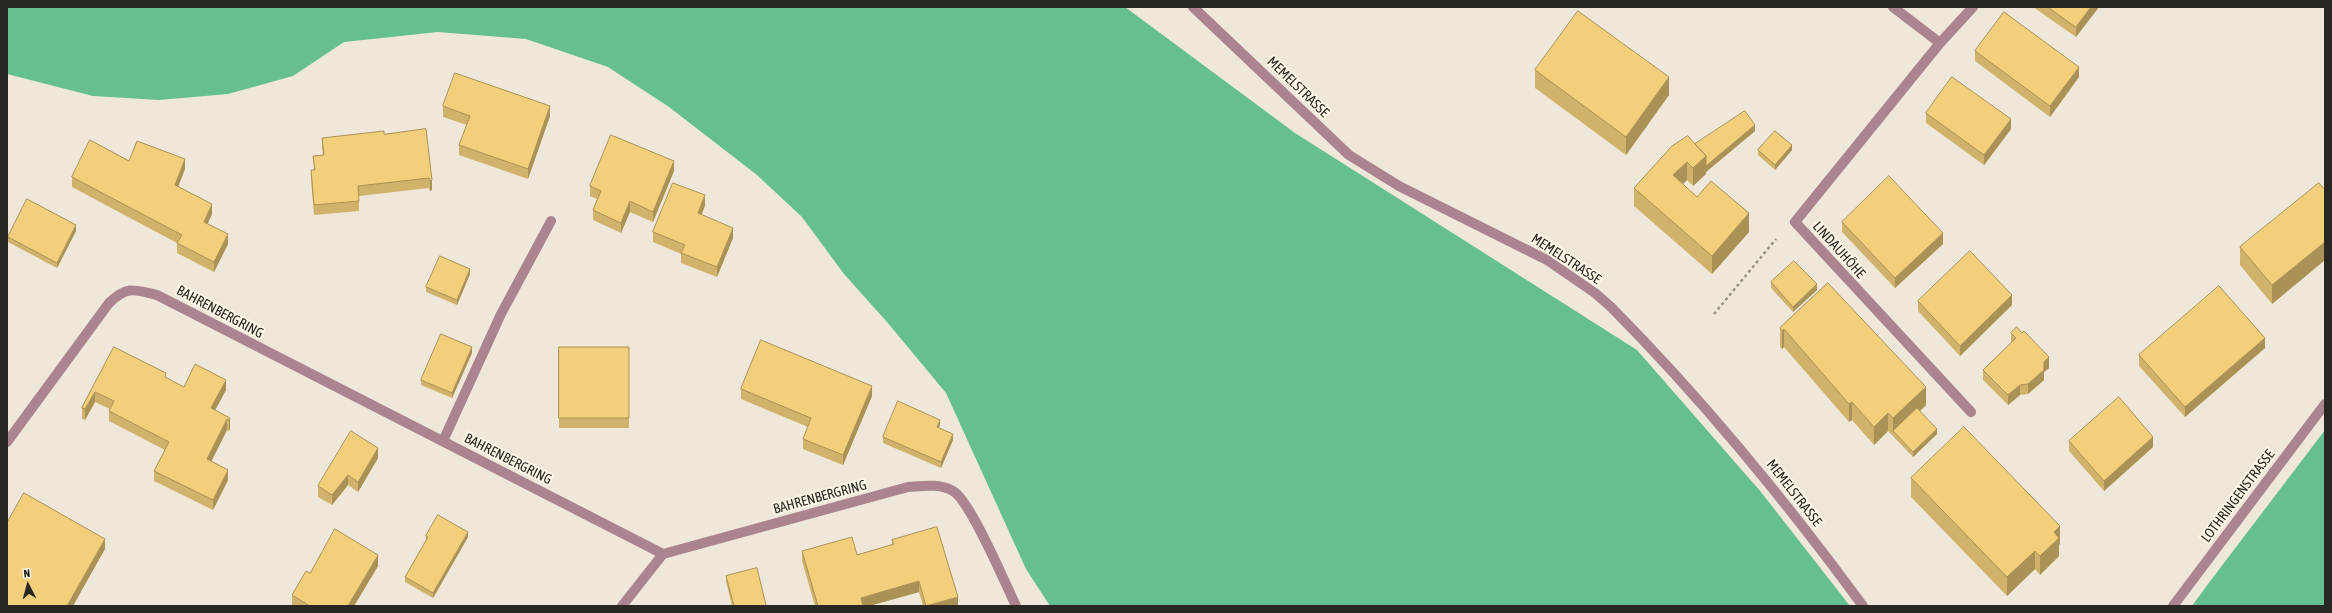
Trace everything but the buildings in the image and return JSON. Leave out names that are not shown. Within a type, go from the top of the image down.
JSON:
[{"type":"street","name":"MEMELSTRASSE","points":[[1193,7],[1349,155],[1399,186],[1546,260],[1584,285],[1612,308],[1705,406],[1829,560],[1862,606]]},
{"type":"street","points":[[1893,7],[1940,43]]},
{"type":"street","name":"LINDAUHÖHE","points":[[1971,412],[1795,222],[1940,43],[1973,7]]},
{"type":"street","points":[[443,441],[501,314],[551,221]]},
{"type":"street","name":"BAHRENBERGRING","points":[[7,442],[109,303],[120,293],[130,289],[157,295],[663,554],[908,487],[932,486],[947,488],[956,492],[959,496],[986,541],[1016,606]]},
{"type":"street","name":"LOTHRINGENSTRASSE","points":[[2173,606],[2325,404]]},
{"type":"street","points":[[622,606],[663,554]]},
{"type":"path","points":[[1714,314],[1782,231],[1795,222]]},
{"type":"green space","points":[[7,7],[1125,7],[1295,133],[1637,350],[1761,492],[1850,606],[1050,606],[1026,569],[946,393],[887,322],[844,274],[802,217],[757,175],[669,107],[608,67],[526,39],[438,32],[344,42],[293,76],[228,94],[159,100],[93,96],[7,74]]},
{"type":"green space","points":[[2325,430],[2325,606],[2192,606],[2208,584]]}]
